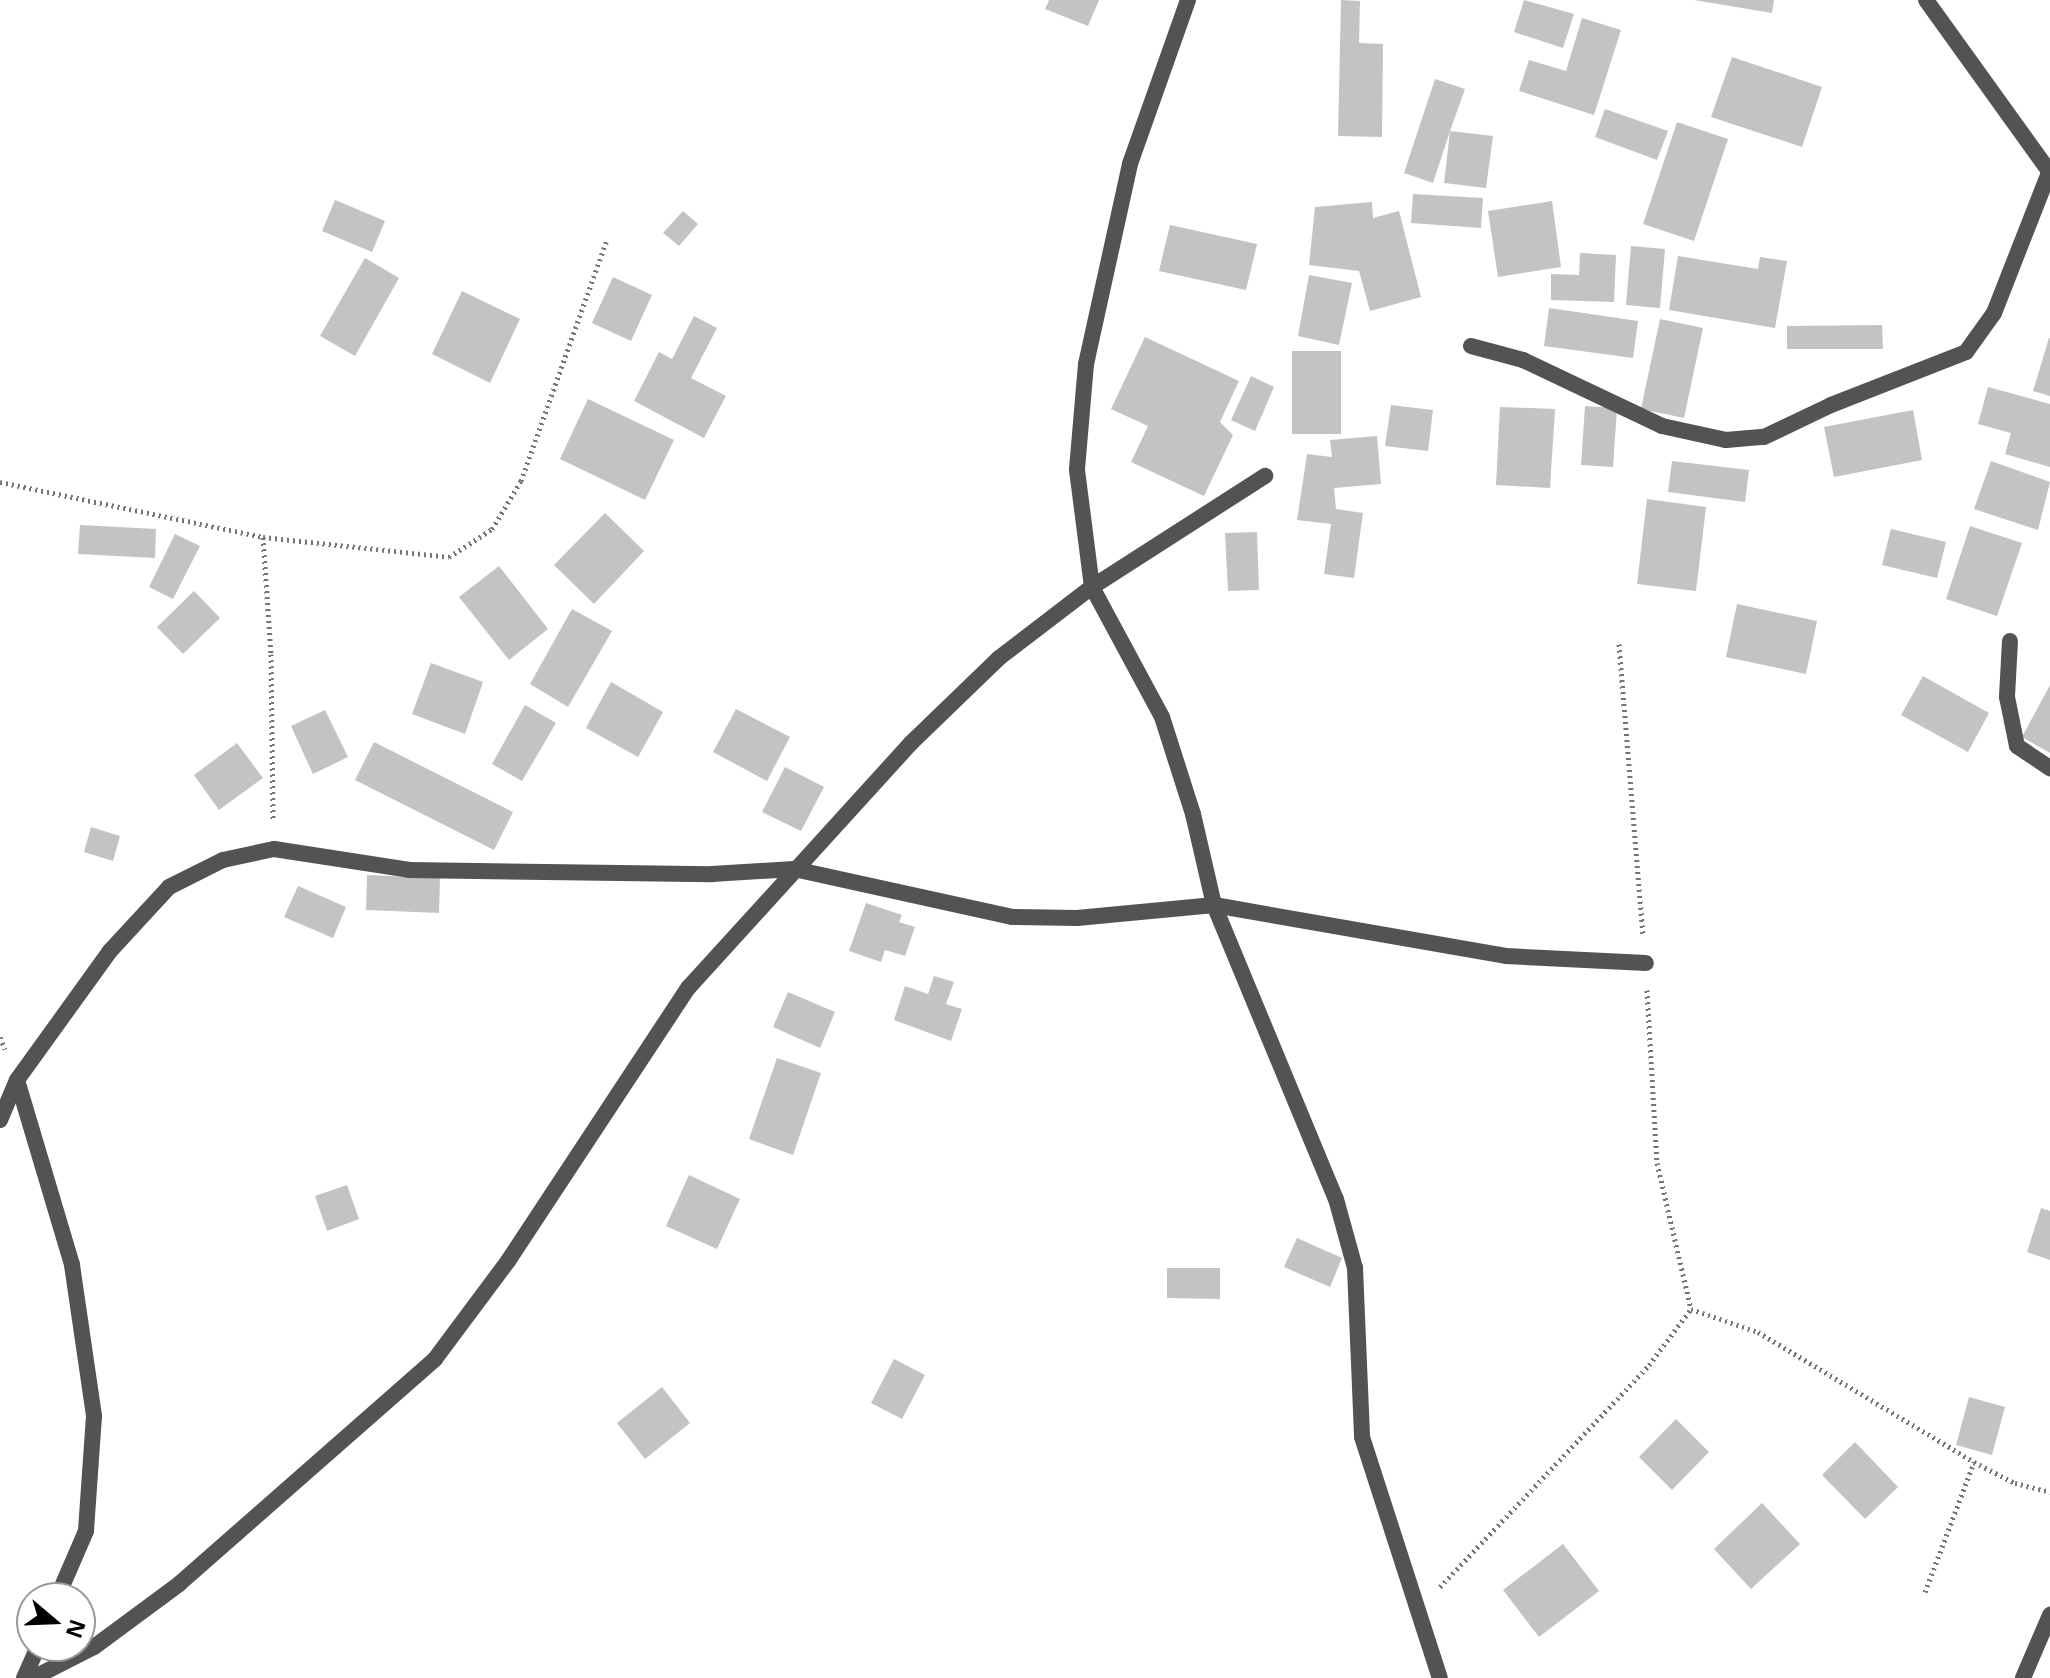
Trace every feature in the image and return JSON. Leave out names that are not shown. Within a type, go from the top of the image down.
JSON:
[{"type":"street","points":[[1188,0],[1130,164],[1086,364],[1077,470],[1092,587],[1162,717],[1193,814],[1214,905],[1336,1199],[1355,1268],[1362,1437],[1383,1516],[1420,1608],[1440,1678]]},
{"type":"street","points":[[1471,346],[1523,360],[1662,426],[1726,440],[1764,437],[1966,352],[1994,313],[2050,171],[1926,0]]},
{"type":"street","points":[[33,1678],[94,1647],[179,1584],[435,1359],[508,1261],[689,987],[794,869],[999,658],[1092,587],[1265,476]]},
{"type":"street","points":[[2010,641],[2007,697],[2017,746],[2050,768]]},
{"type":"street","points":[[0,1120],[17,1080],[110,951],[169,887],[223,860],[274,849],[409,870],[712,874],[794,869],[1012,917],[1077,918],[1214,905],[1432,946],[1506,956],[1646,963]]},
{"type":"street","points":[[17,1080],[72,1265],[94,1416],[86,1531],[64,1582]]},
{"type":"street","points":[[2023,1678],[2043,1649],[2050,1615]]},
{"type":"path","points":[[0,482],[263,537],[449,557],[492,529],[521,481],[607,240]]},
{"type":"path","points":[[263,537],[271,654],[274,849]]},
{"type":"path","points":[[1420,1608],[1649,1365],[1691,1309],[1758,1332],[1974,1462],[2015,1483],[2050,1492]]},
{"type":"path","points":[[1925,1592],[1974,1462]]},
{"type":"building","points":[[1049,0],[1099,0],[1088,26],[1045,9]]},
{"type":"building","points":[[1341,0],[1360,1],[1359,43],[1383,44],[1382,137],[1338,136]]},
{"type":"building","points":[[1524,0],[1574,14],[1563,48],[1514,32]]},
{"type":"building","points":[[1694,0],[1774,0],[1772,13]]},
{"type":"building","points":[[1582,18],[1621,30],[1594,115],[1519,91],[1529,60],[1566,71]]},
{"type":"building","points":[[1732,57],[1822,87],[1802,147],[1711,117]]},
{"type":"building","points":[[1435,79],[1465,89],[1433,183],[1404,173]]},
{"type":"building","points":[[1605,109],[1668,131],[1657,160],[1595,137]]},
{"type":"building","points":[[1677,122],[1728,139],[1694,241],[1643,224]]},
{"type":"building","points":[[1450,131],[1493,136],[1486,188],[1444,183]]},
{"type":"building","points":[[1413,194],[1483,198],[1481,228],[1411,223]]},
{"type":"building","points":[[335,200],[385,221],[372,252],[322,231]]},
{"type":"building","points":[[1552,201],[1561,267],[1498,277],[1488,211]]},
{"type":"building","points":[[1372,202],[1373,218],[1399,211],[1421,297],[1370,311],[1359,271],[1309,265],[1315,207]]},
{"type":"building","points":[[683,211],[698,224],[679,246],[663,233]]},
{"type":"building","points":[[1170,225],[1257,244],[1246,290],[1159,271]]},
{"type":"building","points":[[1631,246],[1665,249],[1660,308],[1626,305]]},
{"type":"building","points":[[1580,253],[1616,255],[1614,302],[1551,300],[1551,274],[1579,275]]},
{"type":"building","points":[[1678,256],[1758,269],[1760,257],[1787,261],[1775,328],[1669,310]]},
{"type":"building","points":[[365,258],[399,278],[355,356],[320,336]]},
{"type":"building","points":[[1309,275],[1352,283],[1339,345],[1298,336]]},
{"type":"building","points":[[613,277],[652,295],[631,341],[592,323]]},
{"type":"building","points":[[462,291],[520,319],[490,383],[432,354]]},
{"type":"building","points":[[1549,308],[1638,321],[1633,358],[1544,346]]},
{"type":"building","points":[[694,316],[717,328],[691,378],[726,396],[704,438],[634,401],[659,352],[672,359]]},
{"type":"building","points":[[1660,319],[1703,328],[1684,418],[1641,409]]},
{"type":"building","points":[[1882,325],[1883,349],[1787,349],[1787,326]]},
{"type":"building","points":[[1145,337],[1239,381],[1220,422],[1233,435],[1204,496],[1131,462],[1148,426],[1111,409]]},
{"type":"building","points":[[2050,338],[2050,396],[2033,391]]},
{"type":"building","points":[[1292,351],[1341,351],[1341,434],[1292,434]]},
{"type":"building","points":[[1251,376],[1274,387],[1255,431],[1231,420]]},
{"type":"building","points":[[1988,387],[2050,404],[2050,467],[2005,454],[2011,433],[1978,424]]},
{"type":"building","points":[[588,399],[674,440],[645,500],[560,459]]},
{"type":"building","points":[[1391,405],[1433,410],[1428,451],[1385,446]]},
{"type":"building","points":[[1585,406],[1617,408],[1613,467],[1581,465]]},
{"type":"building","points":[[1500,407],[1555,409],[1550,488],[1496,485]]},
{"type":"building","points":[[1913,410],[1922,460],[1834,477],[1824,427]]},
{"type":"building","points":[[1377,436],[1381,484],[1334,488],[1336,509],[1363,513],[1354,578],[1324,574],[1331,524],[1297,520],[1307,454],[1332,457],[1330,440]]},
{"type":"building","points":[[1672,461],[1749,470],[1745,502],[1668,492]]},
{"type":"building","points":[[1991,461],[2050,482],[2038,530],[1974,509]]},
{"type":"building","points":[[1647,499],[1706,507],[1696,591],[1637,584]]},
{"type":"building","points":[[605,513],[644,551],[594,604],[554,565]]},
{"type":"building","points":[[80,525],[156,529],[155,558],[78,554]]},
{"type":"building","points":[[1970,526],[2022,543],[1997,616],[1946,599]]},
{"type":"building","points":[[1891,529],[1946,542],[1937,578],[1882,565]]},
{"type":"building","points":[[1257,532],[1259,590],[1228,591],[1225,533]]},
{"type":"building","points":[[175,534],[200,546],[173,599],[149,587]]},
{"type":"building","points":[[499,566],[548,629],[509,660],[459,597]]},
{"type":"building","points":[[194,591],[220,618],[183,654],[157,627]]},
{"type":"building","points":[[1737,604],[1817,621],[1806,674],[1726,657]]},
{"type":"building","points":[[572,609],[612,631],[568,707],[530,684]]},
{"type":"building","points":[[431,663],[483,682],[465,734],[412,714]]},
{"type":"building","points":[[1923,676],[1989,713],[1968,752],[1901,715]]},
{"type":"building","points":[[611,682],[663,712],[638,757],[586,728]]},
{"type":"building","points":[[2050,685],[2050,753],[2022,737]]},
{"type":"building","points":[[525,705],[556,723],[522,781],[492,764]]},
{"type":"building","points":[[736,709],[790,737],[767,781],[713,752]]},
{"type":"building","points":[[325,710],[348,757],[313,774],[291,726]]},
{"type":"building","points":[[374,742],[513,812],[494,850],[355,780]]},
{"type":"building","points":[[237,743],[263,778],[219,810],[194,775]]},
{"type":"building","points":[[785,767],[824,787],[801,831],[762,812]]},
{"type":"building","points":[[91,827],[120,836],[113,861],[84,852]]},
{"type":"building","points":[[367,875],[440,878],[439,913],[366,910]]},
{"type":"building","points":[[298,886],[346,907],[333,938],[284,917]]},
{"type":"building","points":[[866,903],[902,915],[899,922],[915,927],[905,956],[885,950],[881,962],[849,951]]},
{"type":"building","points":[[934,976],[954,982],[946,1004],[962,1009],[951,1041],[894,1020],[905,986],[928,994]]},
{"type":"building","points":[[788,992],[835,1012],[820,1048],[773,1027]]},
{"type":"building","points":[[777,1058],[821,1073],[793,1155],[749,1139]]},
{"type":"building","points":[[689,1175],[740,1199],[717,1249],[666,1226]]},
{"type":"building","points":[[347,1185],[359,1219],[327,1231],[315,1196]]},
{"type":"building","points":[[2041,1208],[2050,1211],[2050,1260],[2027,1252]]},
{"type":"building","points":[[1297,1238],[1342,1258],[1330,1287],[1284,1267]]},
{"type":"building","points":[[1167,1268],[1220,1268],[1220,1299],[1167,1298]]},
{"type":"building","points":[[894,1359],[925,1375],[902,1419],[871,1403]]},
{"type":"building","points":[[662,1387],[690,1423],[645,1459],[617,1423]]},
{"type":"building","points":[[1969,1397],[2005,1407],[1992,1455],[1956,1445]]},
{"type":"building","points":[[1676,1419],[1709,1452],[1672,1490],[1639,1457]]},
{"type":"building","points":[[1855,1442],[1898,1487],[1865,1519],[1822,1475]]},
{"type":"building","points":[[1762,1503],[1800,1544],[1751,1589],[1714,1549]]},
{"type":"building","points":[[1563,1544],[1599,1591],[1539,1637],[1503,1590]]}]
